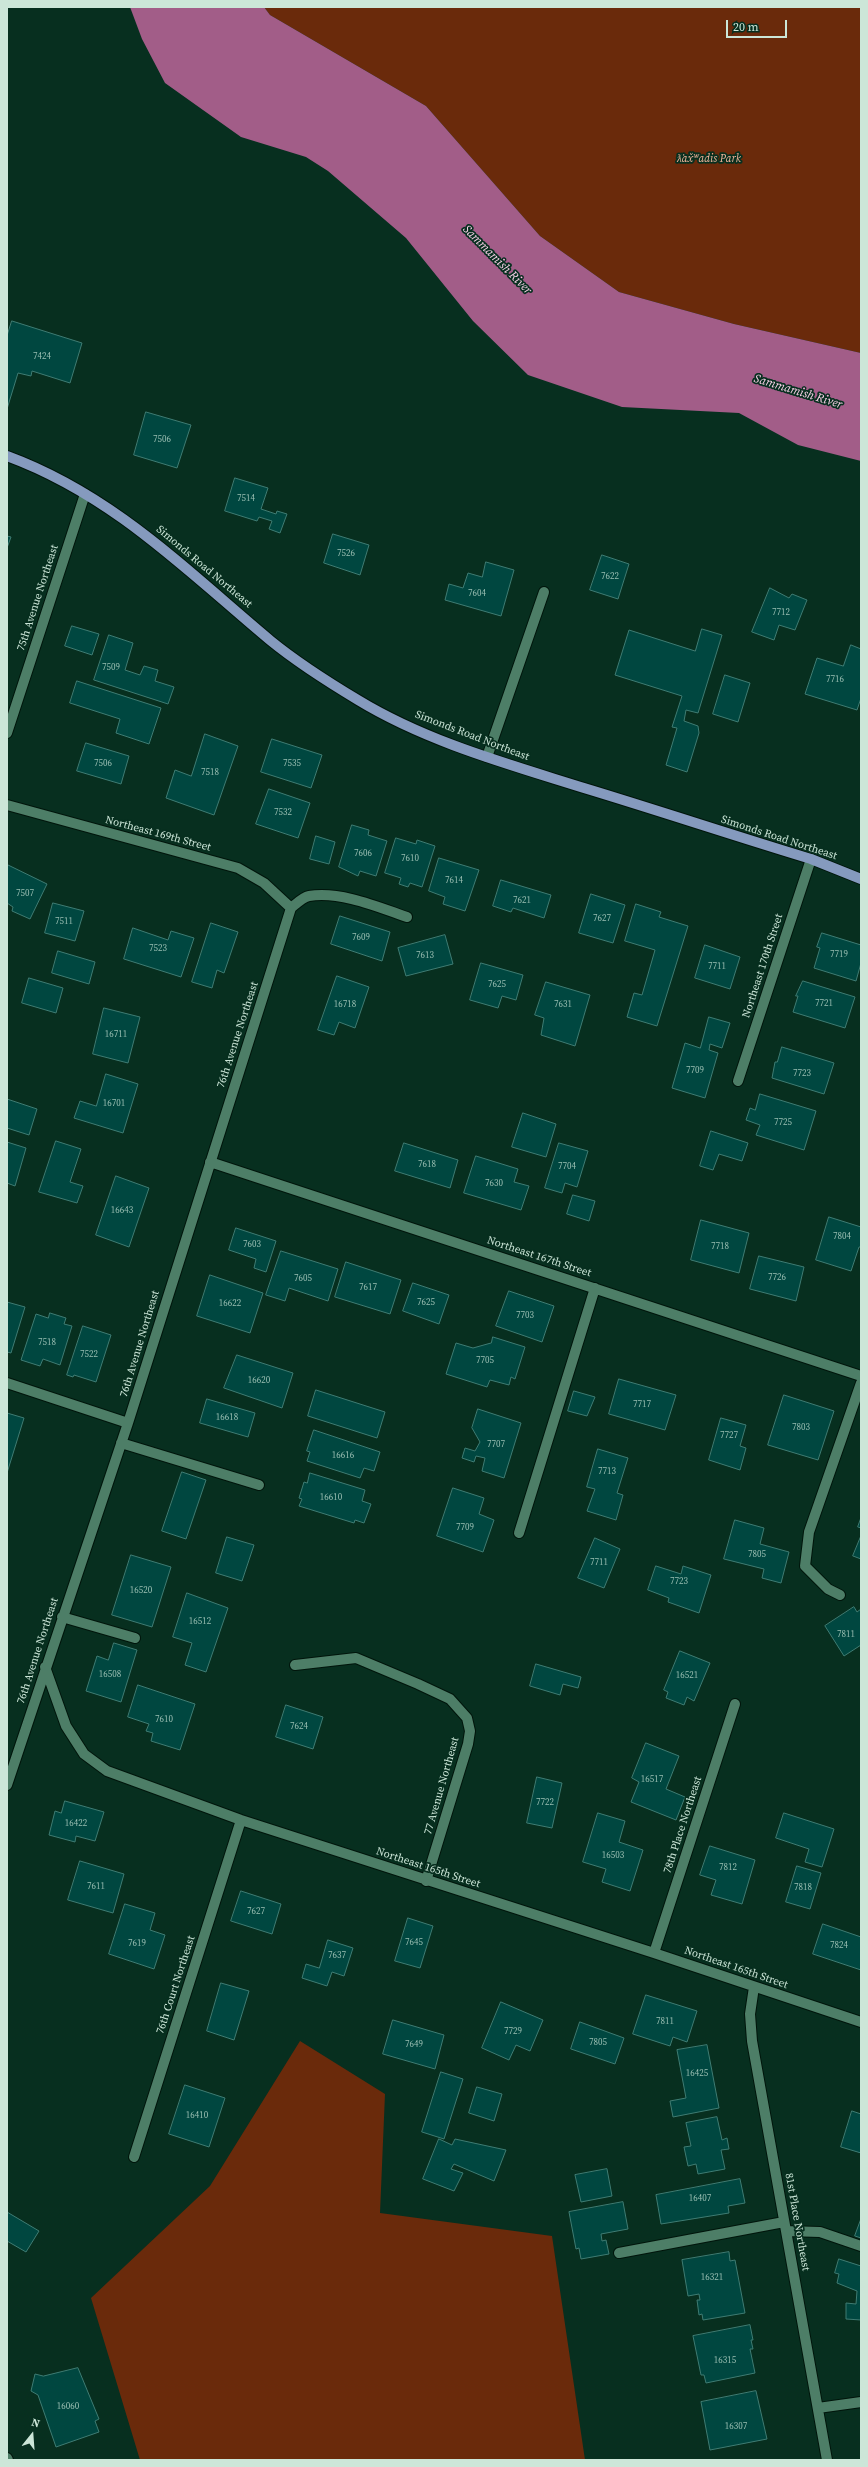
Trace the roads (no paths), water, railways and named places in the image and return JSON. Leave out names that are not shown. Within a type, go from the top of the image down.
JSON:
[{"type":"main road","points":[[7,456],[43,471],[84,494]]},
{"type":"main road","name":"Simonds Road Northeast","points":[[84,494],[122,516],[158,543],[272,641],[360,702],[400,722],[487,757],[811,859],[861,878]]},
{"type":"street","name":"75th Avenue Northeast","points":[[7,733],[84,494]]},
{"type":"street","points":[[487,757],[544,592]]},
{"type":"street","name":"Northeast 169th Street","points":[[7,805],[238,868],[264,884],[291,908]]},
{"type":"street","name":"Northeast 170th Street","points":[[738,1081],[811,859]]},
{"type":"street","points":[[291,908],[308,896],[328,896],[360,902],[407,916]]},
{"type":"street","name":"76th Avenue Northeast","points":[[7,1785],[45,1667],[128,1423],[291,908]]},
{"type":"street","name":"Northeast 167th Street","points":[[210,1162],[861,1376]]},
{"type":"street","points":[[519,1533],[595,1288]]},
{"type":"street","points":[[7,1383],[128,1423]]},
{"type":"street","points":[[840,1595],[828,1589],[805,1566],[808,1532],[861,1383]]},
{"type":"street","points":[[121,1443],[258,1485]]},
{"type":"street","points":[[62,1617],[135,1638]]},
{"type":"street","name":"77 Avenue Northeast","points":[[295,1665],[356,1658],[450,1699],[467,1718],[470,1732],[468,1744],[426,1881]]},
{"type":"street","name":"Northeast 165th Street","points":[[45,1667],[66,1726],[84,1754],[108,1772],[241,1820],[426,1881],[654,1953],[861,2022]]},
{"type":"street","name":"78th Place Northeast","points":[[654,1953],[735,1704]]},
{"type":"street","name":"76th Court Northeast","points":[[134,2157],[241,1820]]},
{"type":"street","name":"81st Place Northeast","points":[[754,1987],[750,2014],[752,2041],[827,2460]]},
{"type":"street","points":[[619,2253],[785,2227],[820,2232],[861,2246]]},
{"type":"street","points":[[818,2408],[861,2402]]},
{"type":"water","name":"Sammamish River","points":[[130,7],[264,7],[270,15],[426,106],[540,236],[619,292],[734,324],[861,353],[861,461],[798,445],[739,413],[622,407],[528,375],[473,321],[406,238],[328,171],[306,157],[241,137],[165,83],[142,39]]},
{"type":"park label","name":"ƛ̕ax̌ʷadis Park","points":[[709,159]]}]
